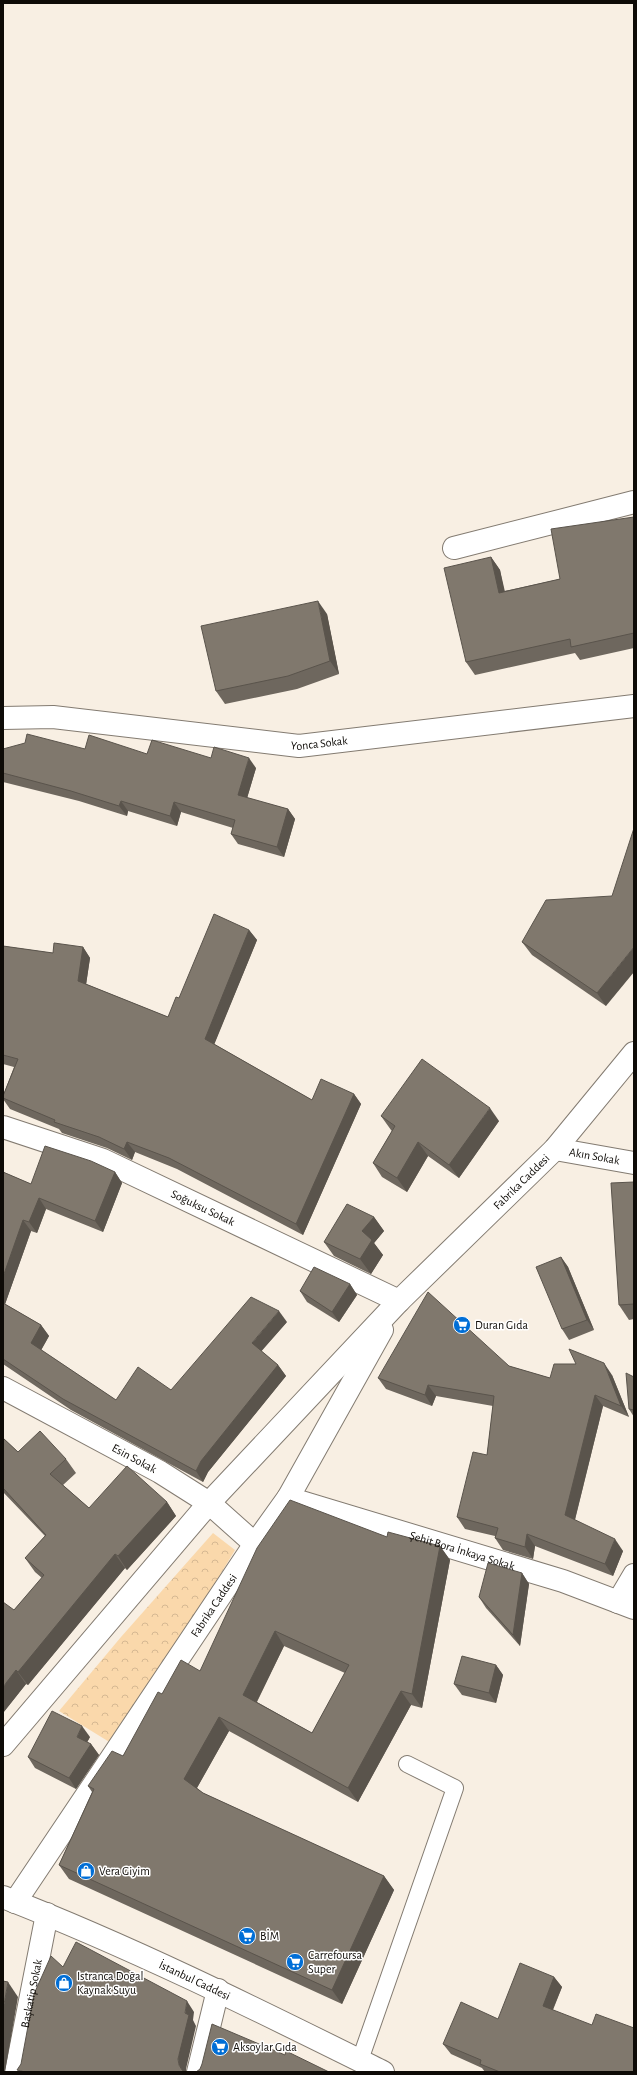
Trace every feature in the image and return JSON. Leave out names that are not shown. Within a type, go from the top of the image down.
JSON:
[{"type":"main road","points":[[454,548],[634,502]]},
{"type":"main road","name":"Yonca Sokak","points":[[3,718],[52,717],[299,746],[634,706]]},
{"type":"main road","name":"Fabrika Caddesi","points":[[3,1745],[209,1503],[399,1301],[555,1149],[634,1053]]},
{"type":"main road","name":"Soğuksu Sokak","points":[[3,1127],[103,1160],[399,1301]]},
{"type":"main road","name":"Akın Sokak","points":[[555,1149],[634,1163]]},
{"type":"main road","name":"Fabrika Caddesi","points":[[9,1900],[288,1498],[399,1301]]},
{"type":"main road","name":"Esin Sokak","points":[[3,1388],[160,1472],[209,1503],[255,1544]]},
{"type":"main road","name":"Şehit Bora İnkaya Sokak","points":[[288,1498],[563,1581],[626,1605]]},
{"type":"main road","points":[[626,1605],[634,1575]]},
{"type":"main road","name":"İstanbul Caddesi","points":[[9,1900],[47,1914],[124,1947],[218,1990],[383,2072]]},
{"type":"main road","name":"Başkatip Sokak","points":[[16,2072],[47,1914]]},
{"type":"main road","points":[[198,2072],[218,1990]]},
{"type":"lane","points":[[360,2060],[455,1788],[407,1764]]},
{"type":"green space","points":[[213,1533],[235,1550],[163,1670],[111,1743],[59,1711],[121,1637]]},
{"type":"building","points":[[634,517],[634,633],[571,647],[570,639],[466,662],[444,568],[491,557],[499,593],[560,579],[551,529]]},
{"type":"building","points":[[318,601],[330,661],[288,676],[216,691],[201,626]]},
{"type":"building","points":[[27,734],[85,749],[89,735],[147,754],[152,740],[211,758],[214,747],[249,758],[238,795],[288,809],[277,847],[231,834],[235,820],[174,802],[170,816],[121,801],[119,806],[71,791],[3,773],[3,749],[25,743]]},
{"type":"building","points":[[634,828],[634,947],[597,993],[522,942],[546,900],[612,896]]},
{"type":"building","points":[[214,914],[249,930],[205,1039],[312,1100],[321,1079],[354,1094],[296,1224],[169,1158],[127,1142],[124,1149],[99,1137],[54,1122],[55,1120],[3,1098],[18,1059],[3,1055],[3,946],[53,953],[54,943],[83,947],[78,981],[168,1017],[176,997],[179,998]]},
{"type":"building","points":[[422,1059],[490,1108],[449,1165],[418,1142],[397,1178],[373,1163],[395,1126],[381,1116]]},
{"type":"building","points":[[45,1146],[91,1161],[115,1172],[95,1221],[39,1198],[29,1222],[23,1220],[3,1277],[3,1172],[31,1184]]},
{"type":"building","points":[[634,1182],[634,1304],[619,1305],[611,1183]]},
{"type":"building","points":[[347,1204],[374,1217],[362,1231],[372,1240],[360,1259],[324,1242]]},
{"type":"building","points":[[561,1257],[587,1320],[562,1329],[536,1267]]},
{"type":"building","points":[[314,1267],[350,1284],[332,1312],[300,1291]]},
{"type":"building","points":[[428,1292],[509,1366],[550,1378],[554,1364],[576,1364],[569,1349],[604,1363],[621,1406],[595,1395],[565,1515],[615,1539],[605,1564],[527,1534],[525,1547],[495,1538],[498,1528],[457,1517],[473,1452],[487,1455],[494,1396],[428,1385],[425,1395],[378,1378]]},
{"type":"building","points":[[251,1297],[279,1311],[252,1343],[278,1365],[201,1461],[196,1471],[63,1399],[3,1359],[3,1303],[41,1325],[31,1343],[116,1400],[138,1367],[171,1390]]},
{"type":"building","points":[[626,1373],[634,1377],[634,1410],[629,1409]]},
{"type":"building","points":[[40,1431],[66,1459],[50,1474],[89,1508],[127,1466],[167,1502],[118,1556],[115,1554],[18,1672],[16,1670],[3,1687],[3,1602],[14,1610],[44,1575],[25,1558],[46,1535],[3,1488],[3,1438],[18,1452]]},
{"type":"building","points":[[290,1500],[387,1537],[388,1532],[440,1546],[412,1694],[401,1691],[348,1788],[219,1717],[184,1779],[203,1793],[384,1876],[332,1990],[59,1865],[94,1789],[88,1786],[112,1751],[123,1756],[158,1692],[162,1694],[181,1660],[200,1671],[257,1548]],"holes":[[[275,1631],[349,1665],[312,1733],[243,1695]]]},
{"type":"building","points":[[488,1563],[522,1573],[513,1635],[479,1597]]},
{"type":"building","points":[[462,1656],[496,1665],[489,1693],[454,1684]]},
{"type":"building","points":[[52,1711],[82,1726],[77,1737],[91,1744],[69,1778],[28,1757]]},
{"type":"building","points":[[76,1942],[187,2001],[185,2013],[189,2015],[178,2059],[179,2065],[185,2072],[25,2072],[17,2070],[21,2064],[34,1994],[51,1956],[63,1967]]},
{"type":"building","points":[[520,1963],[554,1977],[543,2006],[592,2025],[596,2014],[634,2028],[634,2072],[500,2072],[480,2064],[481,2060],[443,2044],[461,2002],[498,2019]]},
{"type":"building","points":[[3,1981],[8,1982],[3,2010]]},
{"type":"building","points":[[212,2024],[285,2055],[286,2051],[329,2072],[196,2072],[200,2069],[202,2064]]},
{"type":"place","name":"Duran Gıda","points":[[462,1325]]},
{"type":"place","name":"Vera Giyim","points":[[86,1871]]},
{"type":"place","name":"BİM","points":[[247,1936]]},
{"type":"place","name":"Carrefoursa Super","points":[[295,1962]]},
{"type":"place","name":"Istranca Doğal Kaynak Suyu","points":[[64,1983]]},
{"type":"place","name":"Aksoylar Gıda","points":[[220,2047]]}]
